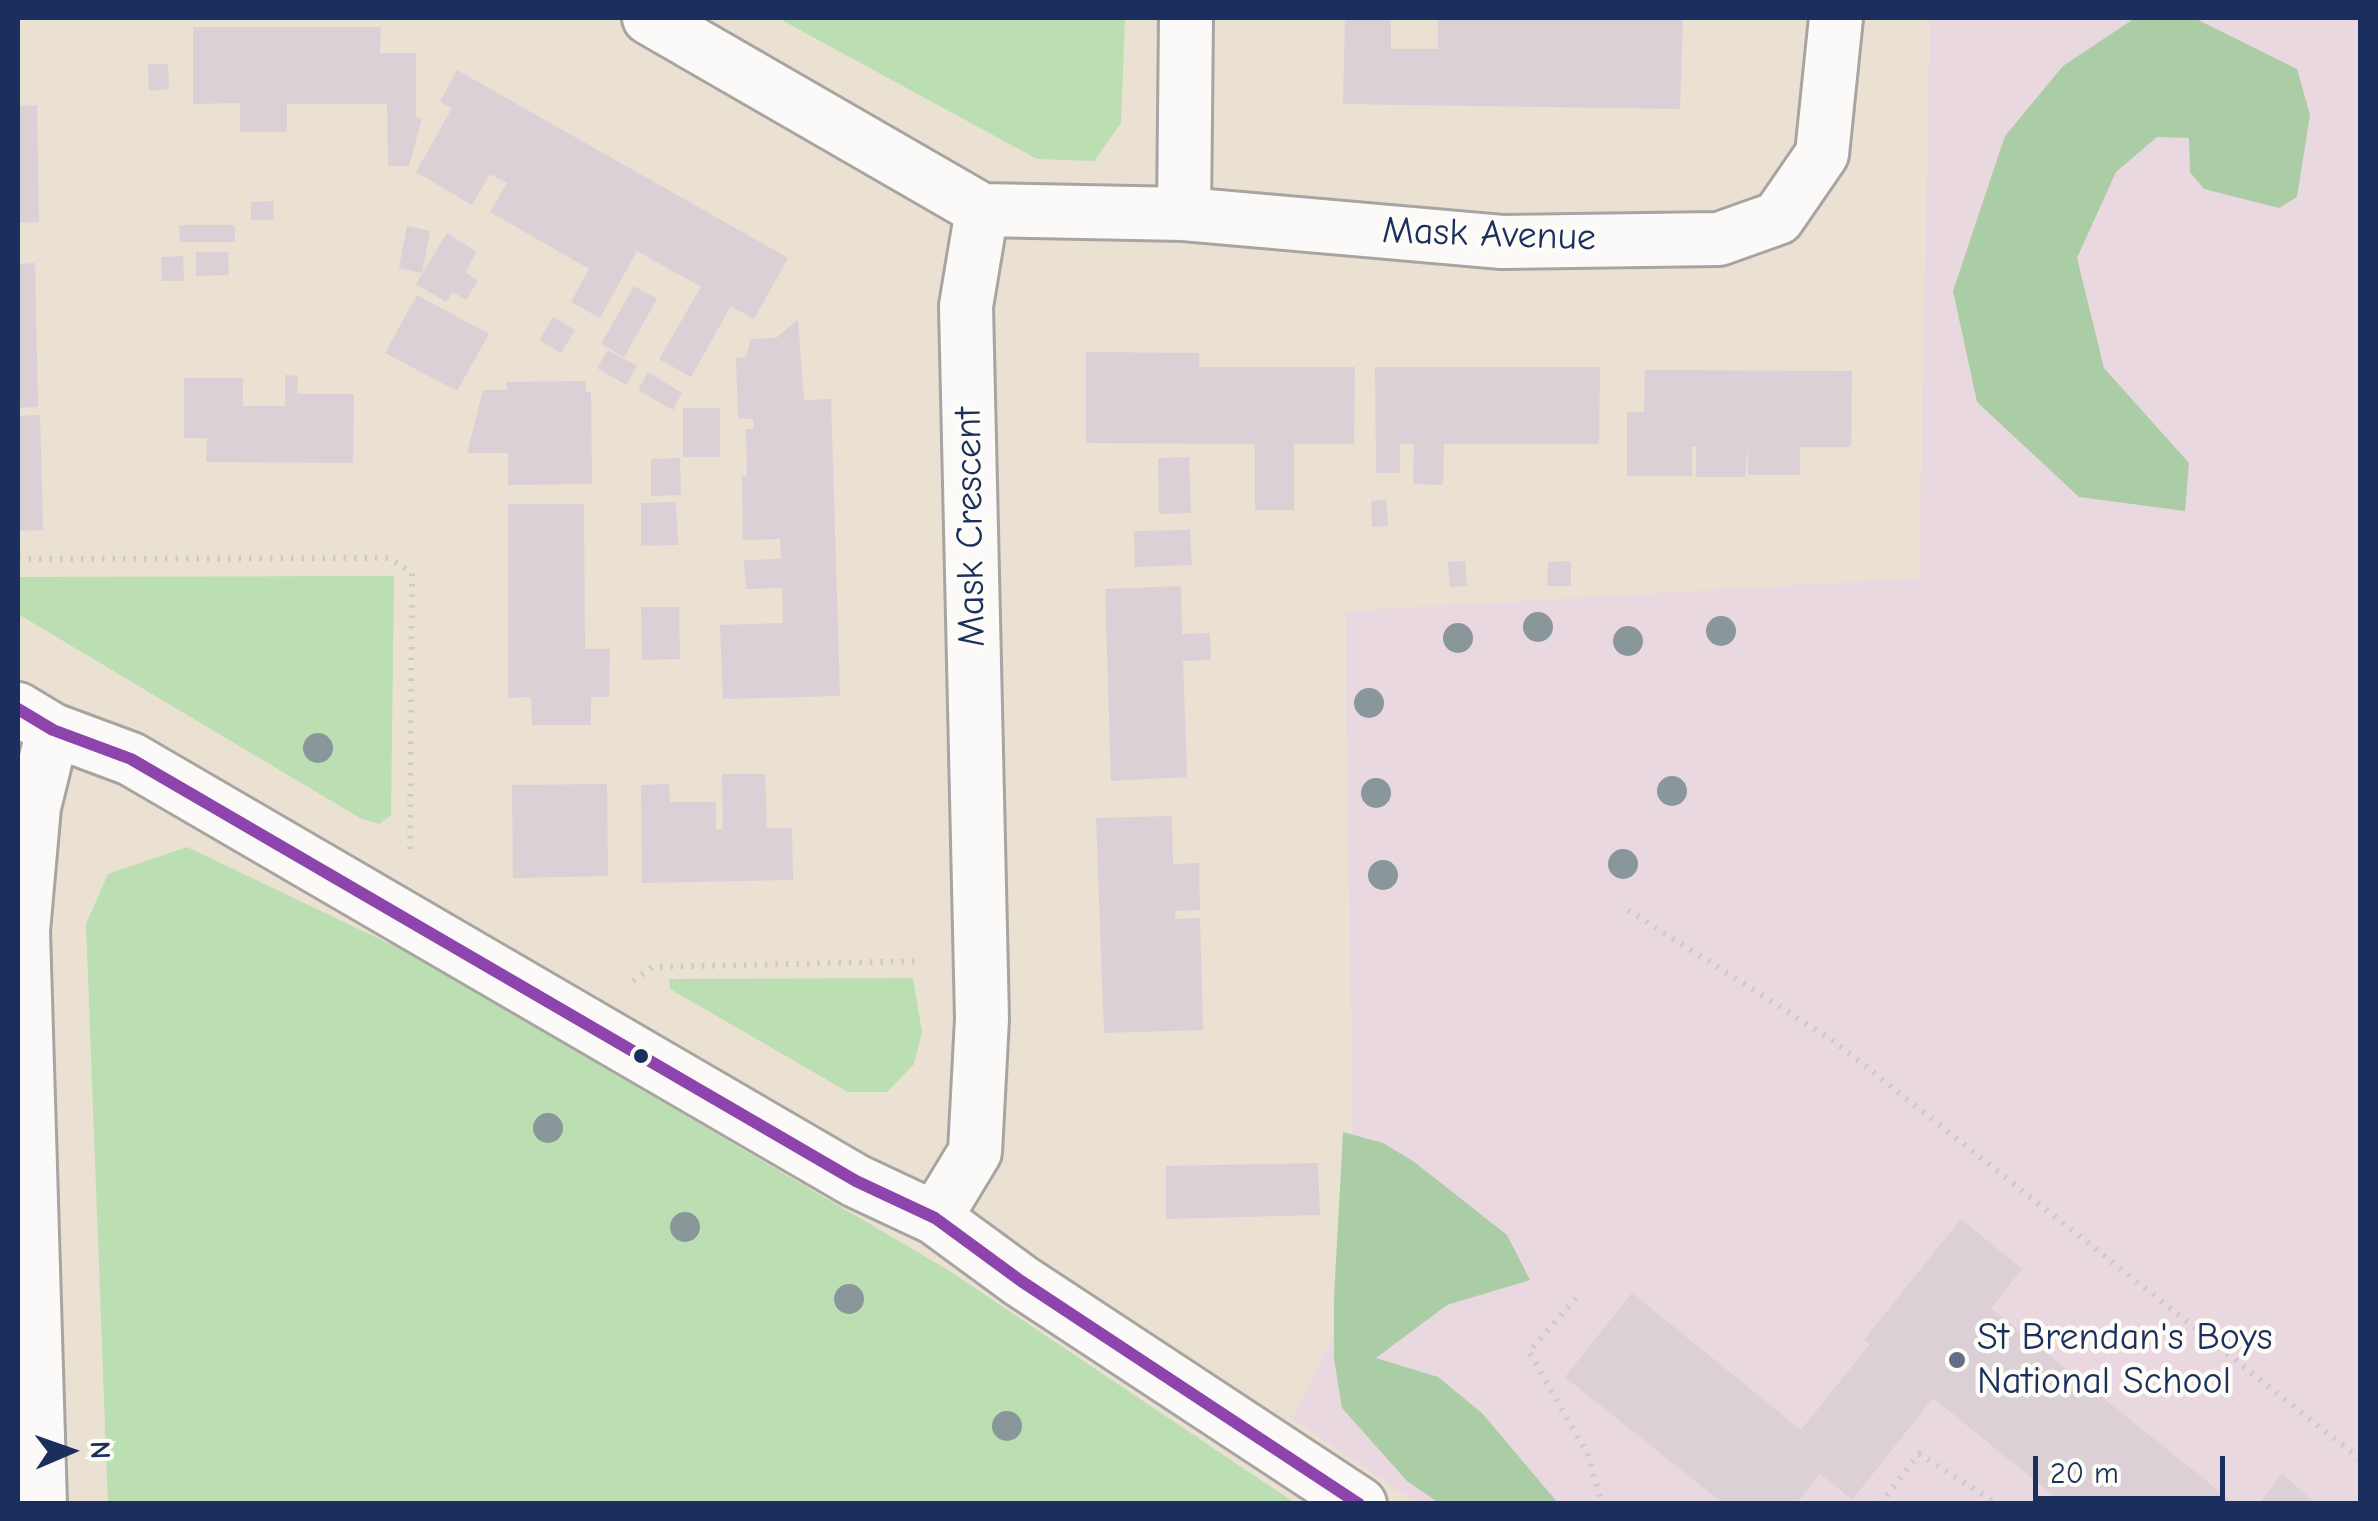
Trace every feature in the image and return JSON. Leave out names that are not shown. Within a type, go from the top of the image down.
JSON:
[{"type":"street","points":[[650,18],[982,210]]},
{"type":"street","points":[[1184,214],[1186,18]]},
{"type":"street","name":"Mask Avenue","points":[[982,210],[1184,214],[1502,242],[1719,239],[1778,218],[1822,154],[1836,18]]},
{"type":"street","name":"Mask Crescent","points":[[935,1218],[975,1152],[981,960],[966,306],[982,210]]},
{"type":"street","points":[[40,1504],[23,931],[34,808],[35,719],[131,759],[856,1181],[935,1218],[1021,1280],[1360,1504]]},
{"type":"path","points":[[18,559],[390,558],[412,573],[412,848],[374,900]]},
{"type":"path","points":[[1628,910],[1835,1042],[2360,1460]]},
{"type":"path","points":[[624,988],[652,967],[981,960]]},
{"type":"path","points":[[1576,1298],[1529,1352],[1588,1455],[1602,1504]]},
{"type":"path","points":[[1880,1504],[1919,1454],[1998,1504]]},
{"type":"shaded area","points":[[1930,18],[2360,18],[2360,1503],[1416,1503],[1293,1419],[1355,1290],[1345,611],[1919,578]]},
{"type":"green space","points":[[778,18],[1125,18],[1121,123],[1094,161],[1037,159]]},
{"type":"green space","points":[[2135,18],[2194,18],[2297,69],[2310,115],[2297,197],[2279,208],[2204,189],[2190,172],[2189,138],[2157,137],[2116,172],[2077,258],[2104,368],[2189,463],[2185,511],[2079,497],[1977,402],[1953,291],[2005,136],[2063,66]]},
{"type":"green space","points":[[394,576],[391,815],[379,824],[360,818],[18,614],[18,577]]},
{"type":"green space","points":[[187,847],[409,953],[948,1270],[1295,1503],[108,1503],[86,924],[108,874]]},
{"type":"green space","points":[[913,978],[922,1032],[914,1064],[887,1092],[848,1092],[670,989],[669,979]]},
{"type":"green space","points":[[1343,1132],[1383,1143],[1413,1161],[1507,1235],[1530,1280],[1447,1305],[1376,1358],[1438,1377],[1482,1413],[1558,1503],[1439,1503],[1407,1481],[1342,1408],[1334,1359],[1334,1298]]},
{"type":"building","points":[[1345,18],[1391,19],[1391,49],[1438,49],[1438,18],[1683,18],[1680,109],[1343,104]]},
{"type":"building","points":[[193,27],[381,27],[380,53],[416,53],[416,117],[422,118],[409,166],[388,166],[387,104],[287,104],[287,132],[240,132],[240,103],[193,104]]},
{"type":"building","points":[[148,64],[168,64],[169,89],[149,91]]},
{"type":"building","points":[[457,70],[788,258],[754,319],[731,306],[691,377],[659,359],[701,287],[637,251],[600,318],[571,302],[589,269],[490,212],[507,183],[490,174],[472,205],[416,172],[452,108],[440,102]]},
{"type":"building","points":[[37,105],[39,222],[18,223],[18,106]]},
{"type":"building","points":[[273,201],[274,220],[251,220],[251,202]]},
{"type":"building","points":[[179,225],[235,225],[235,242],[180,242]]},
{"type":"building","points":[[407,226],[430,231],[422,273],[399,268]]},
{"type":"building","points":[[447,233],[477,252],[465,272],[478,281],[466,300],[453,292],[446,302],[416,284]]},
{"type":"building","points":[[196,252],[228,252],[229,275],[196,276]]},
{"type":"building","points":[[183,256],[184,281],[162,281],[161,257]]},
{"type":"building","points":[[35,263],[38,407],[18,408],[18,264]]},
{"type":"building","points":[[634,286],[657,299],[624,357],[601,344]]},
{"type":"building","points":[[417,295],[489,334],[457,391],[385,353]]},
{"type":"building","points":[[553,317],[575,330],[561,353],[539,340]]},
{"type":"building","points":[[798,319],[804,400],[831,399],[840,696],[723,699],[720,625],[783,623],[782,588],[746,589],[744,560],[781,559],[780,539],[743,540],[746,429],[754,429],[753,419],[738,418],[736,358],[746,357],[751,339],[776,338]]},
{"type":"building","points":[[608,350],[637,366],[626,385],[597,368]]},
{"type":"building","points":[[1086,352],[1199,353],[1199,367],[1355,367],[1354,444],[1294,444],[1294,510],[1255,510],[1255,444],[1086,443]]},
{"type":"building","points":[[1375,367],[1600,367],[1599,444],[1444,444],[1443,485],[1413,484],[1414,444],[1400,444],[1400,473],[1376,473]]},
{"type":"building","points":[[1645,370],[1852,371],[1851,447],[1800,447],[1800,475],[1748,475],[1748,447],[1745,477],[1696,477],[1696,447],[1692,447],[1692,476],[1627,476],[1627,412],[1644,412]]},
{"type":"building","points":[[648,372],[682,393],[673,410],[638,390]]},
{"type":"building","points":[[285,375],[298,376],[297,394],[354,394],[353,463],[206,462],[207,438],[184,438],[184,378],[243,378],[243,406],[285,406]]},
{"type":"building","points":[[585,381],[586,392],[591,392],[592,484],[508,485],[508,453],[467,453],[483,390],[507,390],[506,382]]},
{"type":"building","points":[[683,408],[720,408],[720,457],[683,457]]},
{"type":"building","points":[[40,415],[43,530],[18,531],[18,416]]},
{"type":"building","points":[[1189,457],[1191,513],[1159,514],[1158,458]]},
{"type":"building","points":[[680,458],[681,495],[651,496],[651,459]]},
{"type":"building","points":[[1386,500],[1388,526],[1372,527],[1371,501]]},
{"type":"building","points":[[676,502],[678,545],[641,546],[641,503]]},
{"type":"building","points":[[508,504],[584,504],[585,649],[610,649],[609,697],[591,697],[591,725],[532,725],[531,697],[508,698]]},
{"type":"building","points":[[1190,530],[1192,565],[1135,567],[1134,531]]},
{"type":"building","points":[[1465,561],[1467,586],[1450,587],[1448,562]]},
{"type":"building","points":[[1571,561],[1571,586],[1547,586],[1548,562]]},
{"type":"building","points":[[1181,586],[1182,634],[1210,633],[1211,660],[1183,661],[1187,777],[1111,781],[1105,589]]},
{"type":"building","points":[[641,607],[679,607],[680,659],[642,660]]},
{"type":"building","points":[[722,774],[765,774],[767,828],[792,828],[793,880],[642,883],[641,785],[669,784],[670,802],[716,802],[716,829],[723,829]]},
{"type":"building","points":[[607,784],[608,876],[513,878],[512,785]]},
{"type":"building","points":[[1172,816],[1173,864],[1199,863],[1200,910],[1175,911],[1175,919],[1200,918],[1203,1030],[1104,1033],[1096,818]]},
{"type":"building","points":[[1318,1163],[1320,1215],[1166,1219],[1166,1166]]},
{"type":"building","name":"St Brendan's Boys National School","points":[[1961,1219],[2022,1269],[1991,1308],[2235,1504],[2064,1504],[1933,1398],[1852,1500],[1820,1473],[1796,1504],[1724,1504],[1565,1377],[1632,1293],[1801,1430],[1870,1344],[1864,1340]]},
{"type":"building","name":"St Brendan's Boys National School","points":[[2282,1474],[2317,1504],[2258,1504]]},
{"type":"transit line","points":[[18,709],[53,730],[131,759],[856,1181],[935,1218],[1021,1281],[1359,1504]]},
{"type":"place","name":"St Brendan's Boys National School","points":[[1957,1360]]}]
